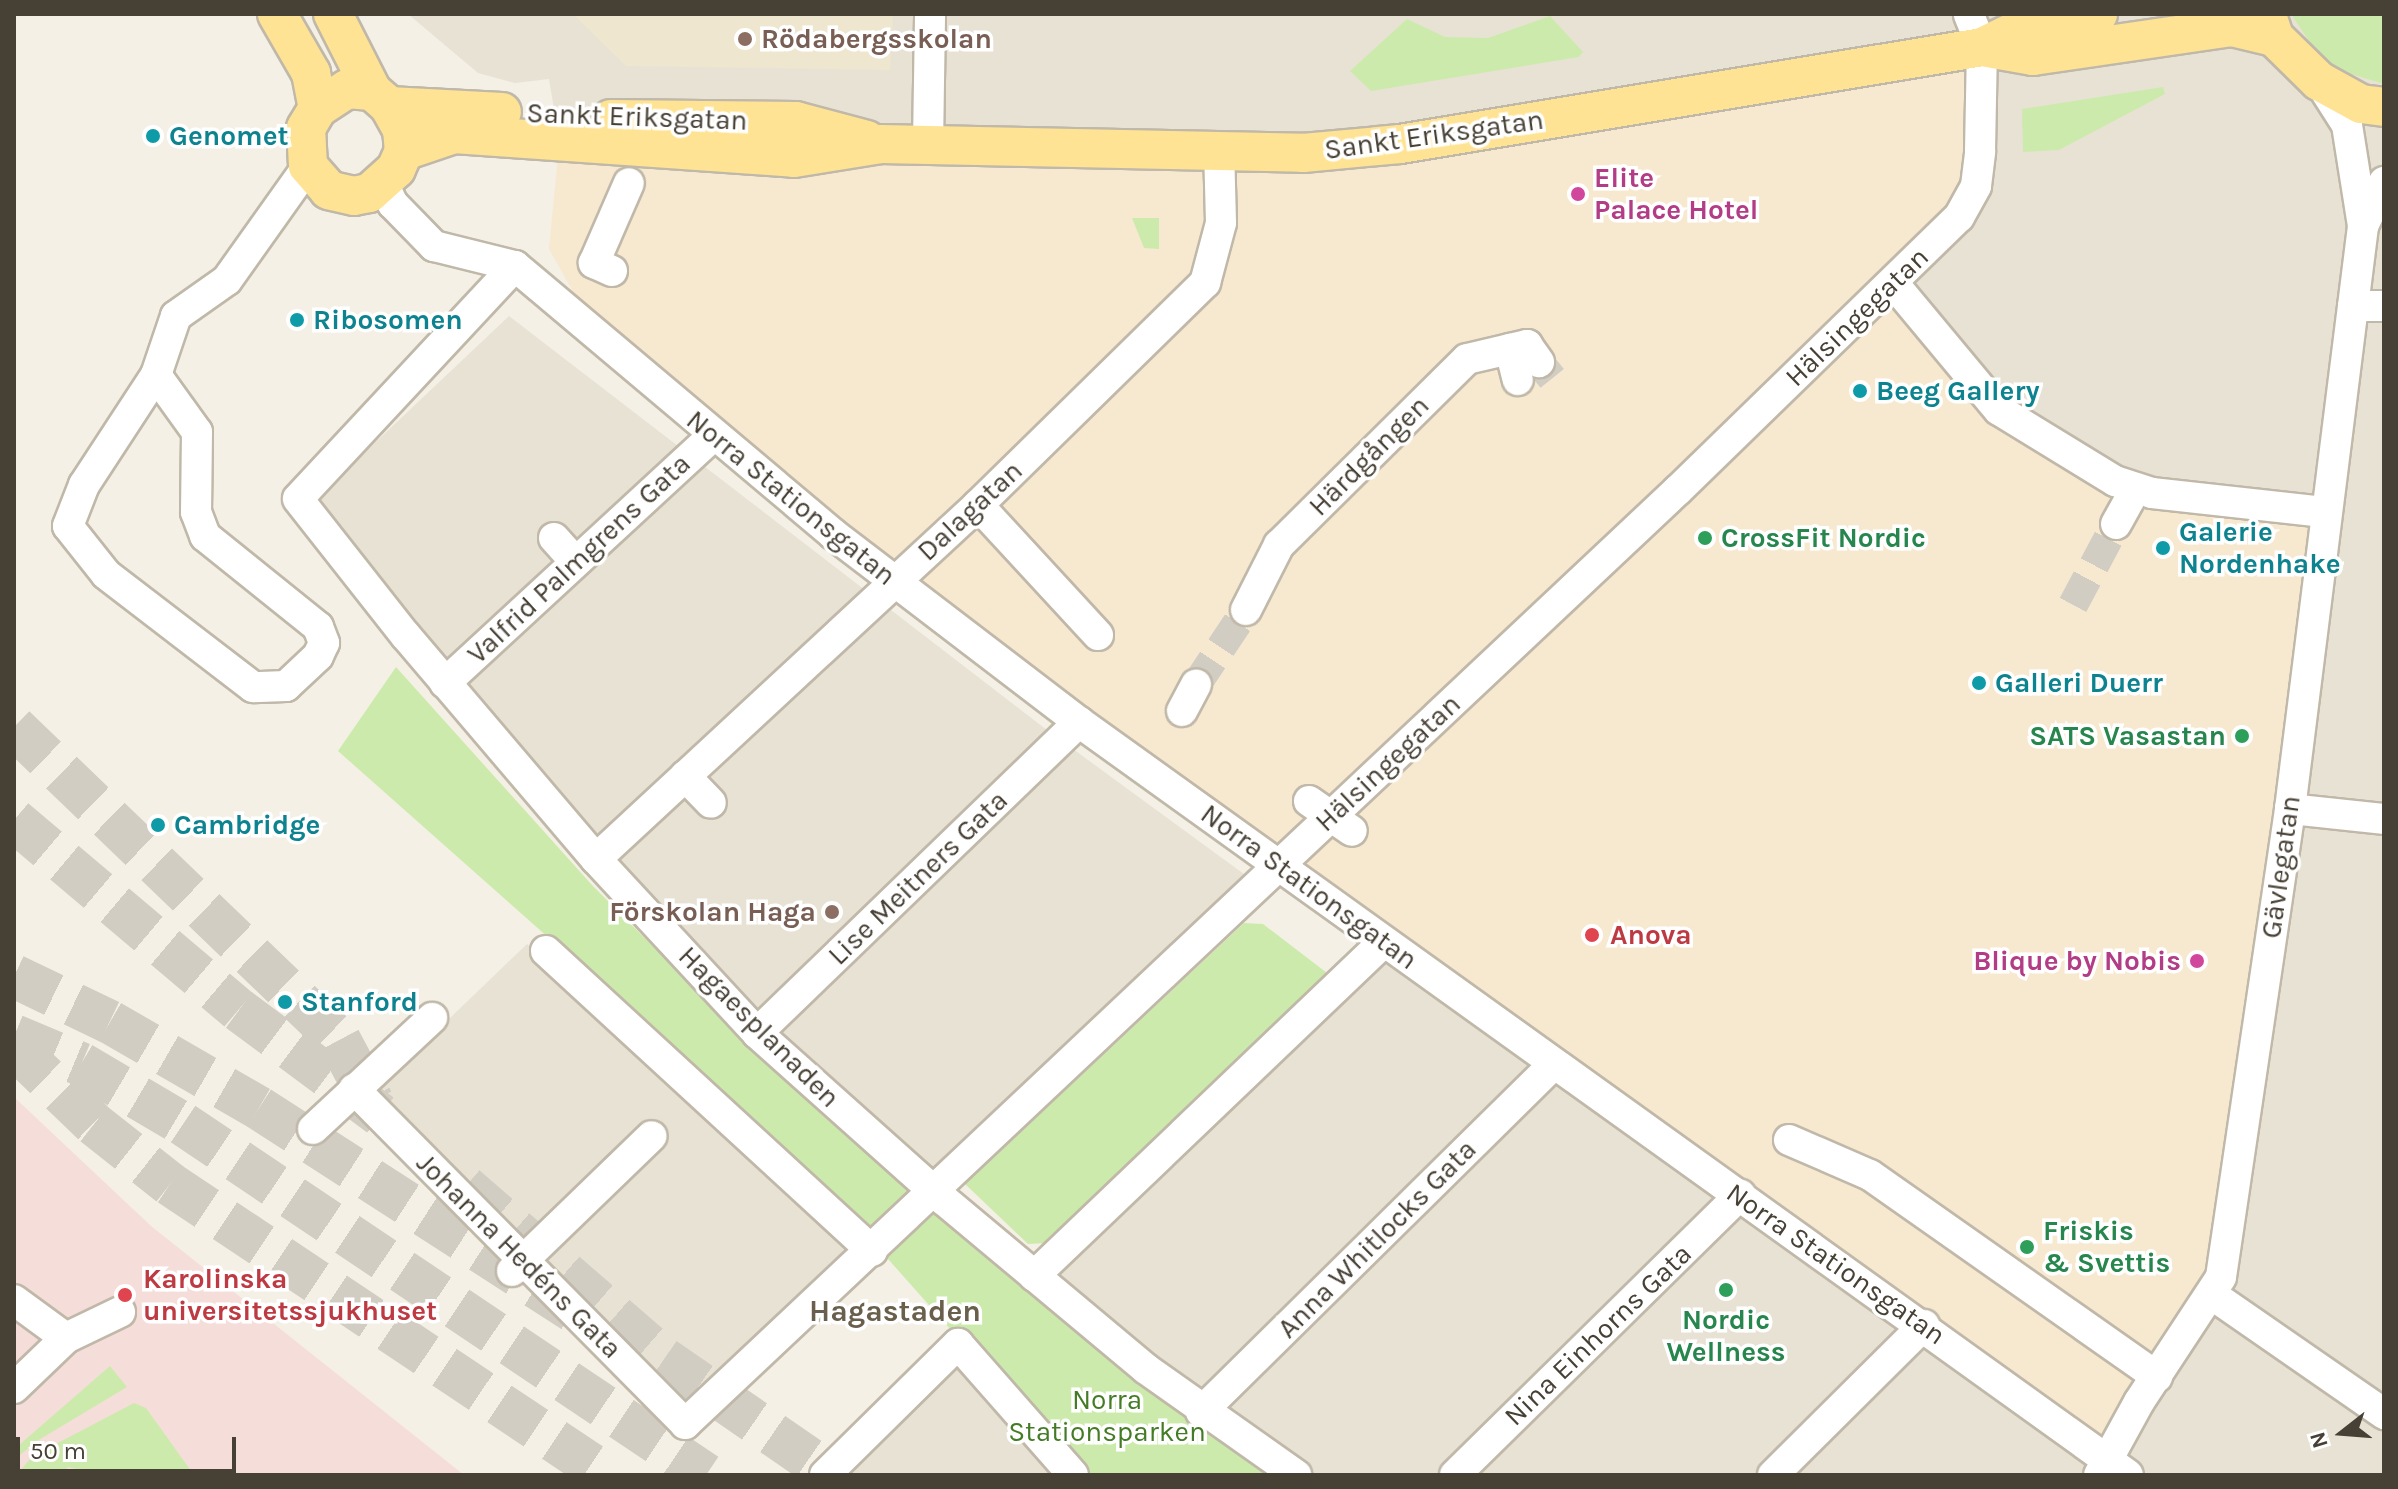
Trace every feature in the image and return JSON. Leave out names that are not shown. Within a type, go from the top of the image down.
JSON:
[{"type":"main road","points":[[277,14],[311,73],[318,108]]},
{"type":"main road","points":[[333,14],[380,99],[402,129],[404,151],[368,190],[329,190],[308,166],[306,128],[318,108],[347,89],[380,99]]},
{"type":"main road","name":"Sankt Eriksgatan","points":[[404,151],[454,134],[794,158],[881,144],[1303,153],[1400,144],[1975,30],[2025,26],[2098,14]]},
{"type":"main road","points":[[2271,26],[2319,81],[2361,104],[2384,107]]},
{"type":"main road","name":"Sankt Eriksgatan","points":[[1975,30],[2033,56],[2232,27],[2271,26]]},
{"type":"main road","name":"Sankt Eriksgatan","points":[[380,99],[588,119],[796,121],[881,144]]},
{"type":"street","points":[[928,145],[930,14]]},
{"type":"street","name":"Hälsingegatan","points":[[685,1424],[936,1192],[1959,217],[1976,186],[1975,30]]},
{"type":"street","name":"Gävlegatan","points":[[2112,1470],[2157,1377],[2221,1277],[2290,809],[2324,512],[2363,226],[2347,125],[2319,81]]},
{"type":"street","name":"Dalagatan","points":[[596,859],[978,505],[1205,283],[1221,223],[1219,149]]},
{"type":"street","points":[[156,375],[197,432],[196,512],[205,536],[318,627],[324,643],[318,656],[286,686],[253,687],[106,574],[68,526],[84,485],[156,375],[176,316],[227,280],[308,166]]},
{"type":"street","name":"Gävlegatan","points":[[2363,226],[2384,182]]},
{"type":"street","points":[[612,271],[594,263],[629,183]]},
{"type":"street","name":"Norra Stationsgatan","points":[[368,190],[393,204],[434,246],[515,266],[713,436],[894,583],[1079,722],[1280,863],[1553,1065],[1924,1325],[2112,1470]]},
{"type":"street","name":"Hagaesplanaden","points":[[515,266],[298,499],[445,683],[596,859],[757,1033],[1034,1276],[1201,1412],[1296,1475]]},
{"type":"street","points":[[1893,283],[1999,410],[2048,444],[2136,488],[2324,512]]},
{"type":"street","points":[[2353,306],[2384,306]]},
{"type":"street","name":"Härdgången","points":[[1246,610],[1279,545],[1467,359],[1524,359]]},
{"type":"street","name":"Valfrid Palmgrens Gata","points":[[445,683],[713,436]]},
{"type":"street","points":[[2116,524],[2136,488]]},
{"type":"street","points":[[978,505],[1098,635]]},
{"type":"street","points":[[554,538],[575,561]]},
{"type":"street","name":"Lise Meitners Gata","points":[[757,1033],[1079,722]]},
{"type":"street","points":[[685,776],[711,803]]},
{"type":"street","points":[[2290,809],[2384,819]]},
{"type":"street","points":[[1034,1276],[1384,941]]},
{"type":"street","points":[[546,951],[872,1251]]},
{"type":"street","points":[[313,1129],[432,1018]]},
{"type":"street","name":"Anna Whitlocks Gata","points":[[1201,1412],[1553,1065]]},
{"type":"street","name":"Johanna Hedéns Gata","points":[[354,1089],[518,1265],[685,1424]]},
{"type":"street","points":[[518,1265],[652,1136]]},
{"type":"street","points":[[1789,1140],[1870,1175],[2157,1377]]},
{"type":"street","name":"Nina Einhorns Gata","points":[[1455,1475],[1740,1195]]},
{"type":"street","points":[[2211,1294],[2384,1414]]},
{"type":"street","points":[[14,1300],[66,1338]]},
{"type":"street","points":[[14,1388],[66,1338],[120,1312]]},
{"type":"street","points":[[1773,1475],[1924,1325]]},
{"type":"street","points":[[825,1475],[958,1344],[1073,1475]]},
{"type":"shaded area","points":[[408,14],[2384,14],[2384,1475],[2105,1475],[2113,484],[1402,149],[558,133],[549,79],[515,83],[478,73]]},
{"type":"shaded area","name":"Rödabergsskolan","points":[[573,14],[893,14],[890,70],[626,66]]},
{"type":"shaded area","points":[[1977,53],[1974,184],[1889,281],[2005,413],[2113,484],[2321,513],[2229,1292],[2105,1475],[903,584],[580,304],[549,249],[558,156],[1305,158]]},
{"type":"shaded area","points":[[509,316],[1047,730],[1248,877],[931,1181],[755,1016],[589,838],[307,507]]},
{"type":"shaded area","points":[[527,944],[694,1091],[860,1249],[682,1410],[376,1089]]},
{"type":"shaded area","points":[[1377,953],[2068,1445],[2100,1475],[1301,1475],[1038,1276]]},
{"type":"shaded area","name":"Karolinska universitetssjukhuset","points":[[14,1097],[151,1226],[464,1475],[14,1475]]},
{"type":"shaded area","points":[[960,1353],[1062,1475],[836,1475]]},
{"type":"green space","points":[[2291,14],[2384,14],[2384,84],[2338,70],[2317,53]]},
{"type":"green space","points":[[1550,16],[1583,52],[1579,57],[1371,91],[1350,71],[1407,19],[1445,37],[1488,38]]},
{"type":"green space","points":[[2163,87],[2165,94],[2059,150],[2023,152],[2022,109]]},
{"type":"green space","points":[[1132,218],[1159,218],[1159,249],[1144,248]]},
{"type":"green space","name":"Norra Stationsparken","points":[[396,667],[592,885],[743,1037],[1282,1475],[1080,1475],[872,1241],[745,1112],[338,751]]},
{"type":"green space","points":[[1244,923],[1263,924],[1331,976],[1049,1243],[1028,1244],[965,1184]]},
{"type":"green space","points":[[110,1366],[127,1387],[37,1441],[14,1460],[14,1443],[19,1445]]},
{"type":"green space","points":[[134,1403],[146,1408],[194,1475],[100,1475],[68,1467],[63,1475],[16,1475],[33,1456]]},
{"type":"tunnel","points":[[1539,362],[1552,378]]},
{"type":"tunnel","points":[[2073,605],[2116,524]]},
{"type":"tunnel","points":[[1196,685],[1246,610]]},
{"type":"tunnel","points":[[14,727],[339,1040],[372,1102]]},
{"type":"tunnel","points":[[14,820],[239,1010],[386,1119]]},
{"type":"tunnel","points":[[14,976],[110,1022],[259,1108],[577,1313]]},
{"type":"tunnel","points":[[14,1036],[81,1064],[183,1124],[706,1475]]},
{"type":"tunnel","points":[[14,1047],[94,1124],[170,1184],[606,1475]]},
{"type":"tunnel","points":[[465,1187],[664,1359],[832,1475]]},
{"type":"place","name":"Rödabergsskolan","points":[[745,39]]},
{"type":"place","name":"Genomet","points":[[153,136]]},
{"type":"place","name":"Elite Palace Hotel","points":[[1578,194]]},
{"type":"place","name":"Ribosomen","points":[[297,320]]},
{"type":"place","name":"Beeg Gallery","points":[[1860,391]]},
{"type":"place","name":"CrossFit Nordic","points":[[1705,538]]},
{"type":"place","name":"Galerie Nordenhake","points":[[2163,548]]},
{"type":"place","name":"Galleri Duerr","points":[[1979,683]]},
{"type":"place","name":"SATS Vasastan","points":[[2242,736]]},
{"type":"place","name":"Cambridge","points":[[158,825]]},
{"type":"place","name":"Förskolan Haga","points":[[832,912]]},
{"type":"place","name":"Anova","points":[[1592,935]]},
{"type":"place","name":"Blique by Nobis","points":[[2197,961]]},
{"type":"place","name":"Stanford","points":[[285,1002]]},
{"type":"place","name":"Friskis & Svettis","points":[[2027,1247]]},
{"type":"place","name":"Nordic Wellness","points":[[1726,1290]]},
{"type":"place","name":"Karolinska universitetssjukhuset","points":[[125,1295]]},
{"type":"district","name":"Hagastaden","points":[[895,1311]]}]
